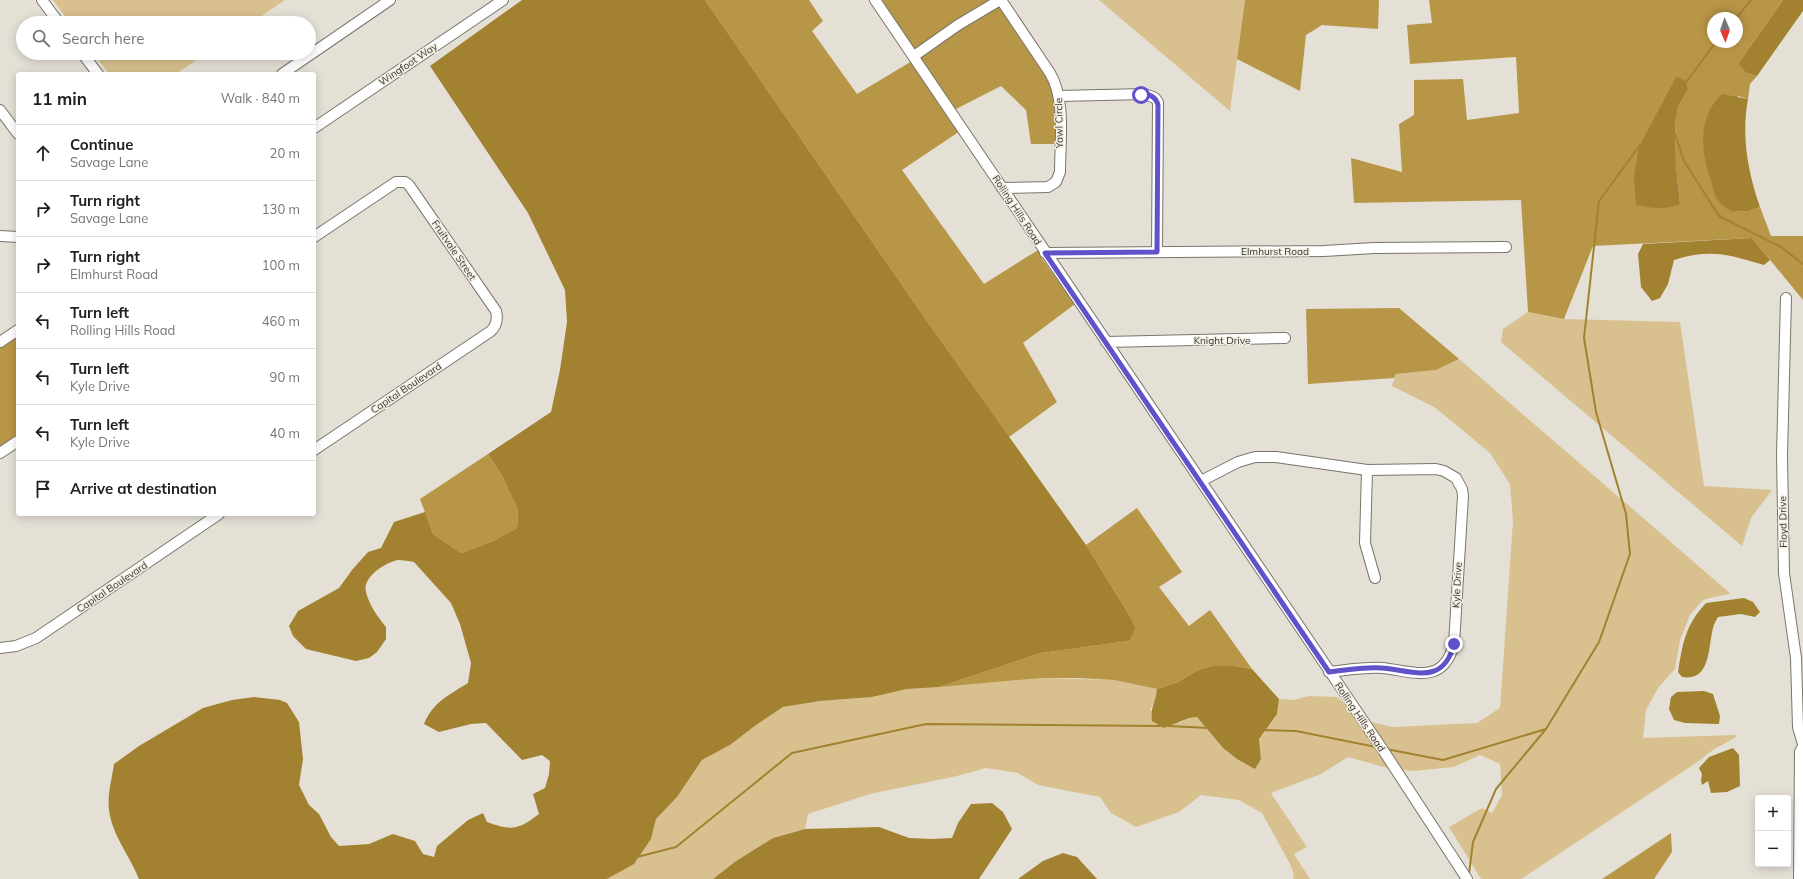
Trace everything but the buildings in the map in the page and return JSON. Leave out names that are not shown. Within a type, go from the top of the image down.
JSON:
[{"type":"street","points":[[42,0],[54,16]]},
{"type":"street","points":[[316,51],[390,0]]},
{"type":"street","name":"Wingfoot Way","points":[[316,127],[502,0]]},
{"type":"street","name":"Rolling Hills Road","points":[[875,0],[1436,830],[1467,879]]},
{"type":"street","name":"Yawl Circle","points":[[914,56],[958,25],[1000,0],[1050,73],[1059,96],[1060,172],[1056,182],[1048,187],[1002,188]]},
{"type":"street","points":[[87,60],[96,72]]},
{"type":"street","points":[[285,72],[302,60]]},
{"type":"street","points":[[1059,96],[1145,94],[1155,98],[1158,102],[1157,252]]},
{"type":"street","points":[[0,110],[16,131]]},
{"type":"street","name":"Fruitvale Street","points":[[316,236],[374,195],[396,182],[401,181],[409,185],[496,311],[496,325]]},
{"type":"street","points":[[0,236],[16,237]]},
{"type":"street","name":"Elmhurst Road","points":[[1045,253],[1324,251],[1374,248],[1506,247]]},
{"type":"street","name":"Floyd Drive","points":[[1786,298],[1782,455],[1784,573],[1796,658],[1798,727],[1803,745],[1800,752],[1799,879]]},
{"type":"street","name":"Capital Boulevard","points":[[316,449],[491,331],[496,325]]},
{"type":"street","points":[[0,342],[16,331]]},
{"type":"street","name":"Knight Drive","points":[[1106,342],[1285,338]]},
{"type":"street","points":[[0,453],[16,442]]},
{"type":"street","name":"Kyle Drive","points":[[1201,482],[1230,465],[1255,457],[1276,457],[1367,470],[1436,469],[1449,473],[1460,483],[1463,496],[1454,644],[1446,662],[1440,668],[1428,673],[1415,674],[1383,668],[1329,672]]},
{"type":"street","points":[[1367,470],[1365,543],[1376,578]]},
{"type":"street","name":"Capital Boulevard","points":[[0,648],[16,646],[36,638],[216,516]]},
{"type":"shaded area","points":[[53,0],[285,0],[261,16],[65,16]]},
{"type":"shaded area","points":[[522,0],[705,0],[931,327],[1086,545],[1131,618],[1135,629],[1129,641],[1041,653],[939,687],[907,689],[872,697],[820,701],[783,707],[730,745],[702,760],[677,797],[656,819],[651,839],[634,864],[607,879],[139,879],[117,837],[109,810],[110,787],[114,764],[139,746],[203,708],[232,700],[254,697],[280,700],[287,703],[299,722],[303,759],[299,785],[309,805],[319,814],[331,837],[339,846],[369,844],[393,834],[415,841],[423,854],[434,857],[437,846],[468,820],[483,813],[487,822],[509,828],[520,826],[539,814],[533,794],[545,788],[549,774],[550,761],[542,755],[522,760],[486,723],[471,724],[439,732],[424,724],[432,710],[442,700],[468,683],[471,663],[460,624],[451,603],[414,562],[400,560],[393,561],[376,571],[368,581],[366,592],[369,602],[386,627],[386,639],[377,652],[369,658],[356,661],[306,649],[293,636],[289,626],[298,611],[339,588],[368,552],[381,548],[394,522],[425,512],[433,534],[461,553],[493,541],[517,528],[518,510],[501,474],[488,454],[551,412],[560,370],[567,322],[565,290],[528,213],[430,66]]},
{"type":"shaded area","points":[[705,0],[809,0],[823,21],[812,31],[857,94],[912,61],[960,131],[902,170],[984,284],[1038,250],[1041,257],[1075,304],[1023,343],[1057,402],[1009,437],[931,327]]},
{"type":"shaded area","points":[[879,0],[992,0],[914,51]]},
{"type":"shaded area","points":[[1099,0],[1245,0],[1230,111]]},
{"type":"shaded area","points":[[1245,0],[1379,0],[1378,29],[1322,25],[1306,35],[1300,91],[1237,59]]},
{"type":"shaded area","points":[[1429,0],[1783,0],[1738,64],[1746,73],[1757,76],[1750,84],[1748,99],[1738,96],[1717,199],[1731,212],[1749,211],[1760,207],[1771,236],[1803,236],[1803,300],[1752,238],[1593,246],[1564,319],[1528,312],[1521,200],[1354,203],[1351,158],[1402,172],[1399,124],[1414,115],[1414,80],[1463,79],[1467,120],[1519,113],[1516,57],[1410,64],[1407,25],[1432,23]],"holes":[[[1688,90],[1675,112],[1676,165],[1680,204],[1639,147]]]},
{"type":"shaded area","points":[[1783,0],[1803,0],[1803,11],[1757,76],[1746,73],[1738,64]]},
{"type":"shaded area","points":[[1000,5],[1047,75],[1056,100],[1056,144],[1031,144],[1026,110],[1001,86],[954,110],[919,58],[960,29]]},
{"type":"shaded area","points":[[98,60],[197,60],[179,72],[107,72]]},
{"type":"shaded area","points":[[1676,77],[1685,80],[1688,90],[1675,112],[1676,165],[1680,204],[1658,208],[1636,205],[1634,177],[1639,147]]},
{"type":"shaded area","points":[[1722,94],[1748,99],[1745,127],[1747,154],[1752,181],[1760,207],[1749,211],[1731,212],[1720,203],[1715,195],[1705,158],[1703,135],[1705,124],[1708,113]]},
{"type":"shaded area","points":[[1752,238],[1770,260],[1764,265],[1720,254],[1699,254],[1687,256],[1674,260],[1668,284],[1660,298],[1652,301],[1641,287],[1638,254],[1643,244]]},
{"type":"shaded area","points":[[1399,308],[1459,359],[1436,370],[1396,374],[1394,378],[1308,384],[1306,309]]},
{"type":"shaded area","points":[[1528,312],[1564,319],[1680,322],[1704,486],[1772,490],[1751,518],[1742,546],[1501,342],[1503,329]]},
{"type":"shaded area","points":[[16,336],[16,437],[0,448],[0,347]]},
{"type":"shaded area","points":[[1459,359],[1731,594],[1703,600],[1690,615],[1680,640],[1675,669],[1658,688],[1646,710],[1643,738],[1737,736],[1709,753],[1521,879],[1481,879],[1449,827],[1482,808],[1492,813],[1502,795],[1500,764],[1480,755],[1454,767],[1414,771],[1401,770],[1367,721],[1392,727],[1477,723],[1500,708],[1513,521],[1510,484],[1490,453],[1460,428],[1434,407],[1392,386],[1396,374],[1436,370]]},
{"type":"shaded area","points":[[488,454],[501,474],[518,510],[517,528],[493,541],[461,553],[433,534],[420,499]]},
{"type":"shaded area","points":[[1137,508],[1182,572],[1159,587],[1189,626],[1210,610],[1252,669],[1234,666],[1212,666],[1198,670],[1178,682],[1157,689],[1114,680],[1077,678],[1042,678],[939,687],[1041,653],[1129,641],[1131,618],[1086,545]]},
{"type":"shaded area","points":[[1744,598],[1753,602],[1760,612],[1755,617],[1741,614],[1718,617],[1713,627],[1709,653],[1703,669],[1698,674],[1691,677],[1682,677],[1678,672],[1686,635],[1693,619],[1699,611],[1706,603]]},
{"type":"shaded area","points":[[1212,666],[1234,666],[1252,669],[1279,699],[1277,714],[1259,739],[1261,759],[1255,769],[1237,759],[1223,748],[1197,717],[1189,718],[1164,728],[1152,721],[1152,708],[1156,698],[1157,689],[1178,682],[1198,670]]},
{"type":"shaded area","points":[[1042,678],[1114,680],[1157,689],[1157,697],[1150,710],[1179,723],[1189,718],[1197,717],[1223,748],[1237,759],[1261,759],[1259,739],[1277,714],[1279,699],[1294,700],[1309,696],[1337,697],[1349,708],[1391,769],[1348,757],[1321,774],[1271,793],[1307,847],[1294,854],[1310,879],[1293,879],[1294,874],[1290,864],[1262,813],[1239,800],[1201,795],[1179,812],[1136,827],[1111,813],[1100,797],[1038,785],[1018,773],[986,768],[957,776],[870,794],[808,814],[805,829],[773,838],[736,861],[713,879],[607,879],[634,864],[651,839],[656,819],[677,797],[702,760],[730,745],[783,707],[820,701],[872,697],[907,689]]},
{"type":"shaded area","points":[[1704,691],[1713,694],[1720,716],[1719,724],[1685,723],[1674,720],[1669,709],[1671,697],[1677,692]]},
{"type":"shaded area","points":[[1733,748],[1739,755],[1740,786],[1727,792],[1711,793],[1708,781],[1702,785],[1702,774],[1699,768],[1709,757]]},
{"type":"shaded area","points":[[992,803],[1003,812],[1012,829],[979,879],[713,879],[736,861],[773,838],[805,829],[879,827],[909,838],[952,838],[958,823],[971,804]]},
{"type":"shaded area","points":[[1671,833],[1672,852],[1654,879],[1602,879]]},
{"type":"shaded area","points":[[1063,853],[1077,857],[1097,879],[1018,879],[1043,861]]},
{"type":"waterway","points":[[1741,12],[1751,0]]},
{"type":"waterway","points":[[1684,85],[1712,48]]},
{"type":"waterway","points":[[1675,118],[1676,108]]},
{"type":"waterway","points":[[1675,134],[1684,161],[1719,216],[1781,247],[1803,264]]},
{"type":"waterway","points":[[1386,749],[1443,760],[1546,729],[1599,642],[1630,554],[1626,514],[1596,412],[1584,338],[1599,201],[1640,145]]},
{"type":"waterway","points":[[637,857],[676,847],[792,753],[926,724],[1161,726]]},
{"type":"waterway","points":[[1168,726],[1209,728]]},
{"type":"waterway","points":[[1469,874],[1473,842],[1496,789],[1546,729]]},
{"type":"waterway","points":[[1264,730],[1296,731],[1376,747]]},
{"type":"route","points":[[1141,95],[1150,95],[1158,102],[1157,252],[1045,253],[1329,672],[1383,668],[1415,674],[1428,673],[1440,668],[1446,662],[1454,644]]}]
